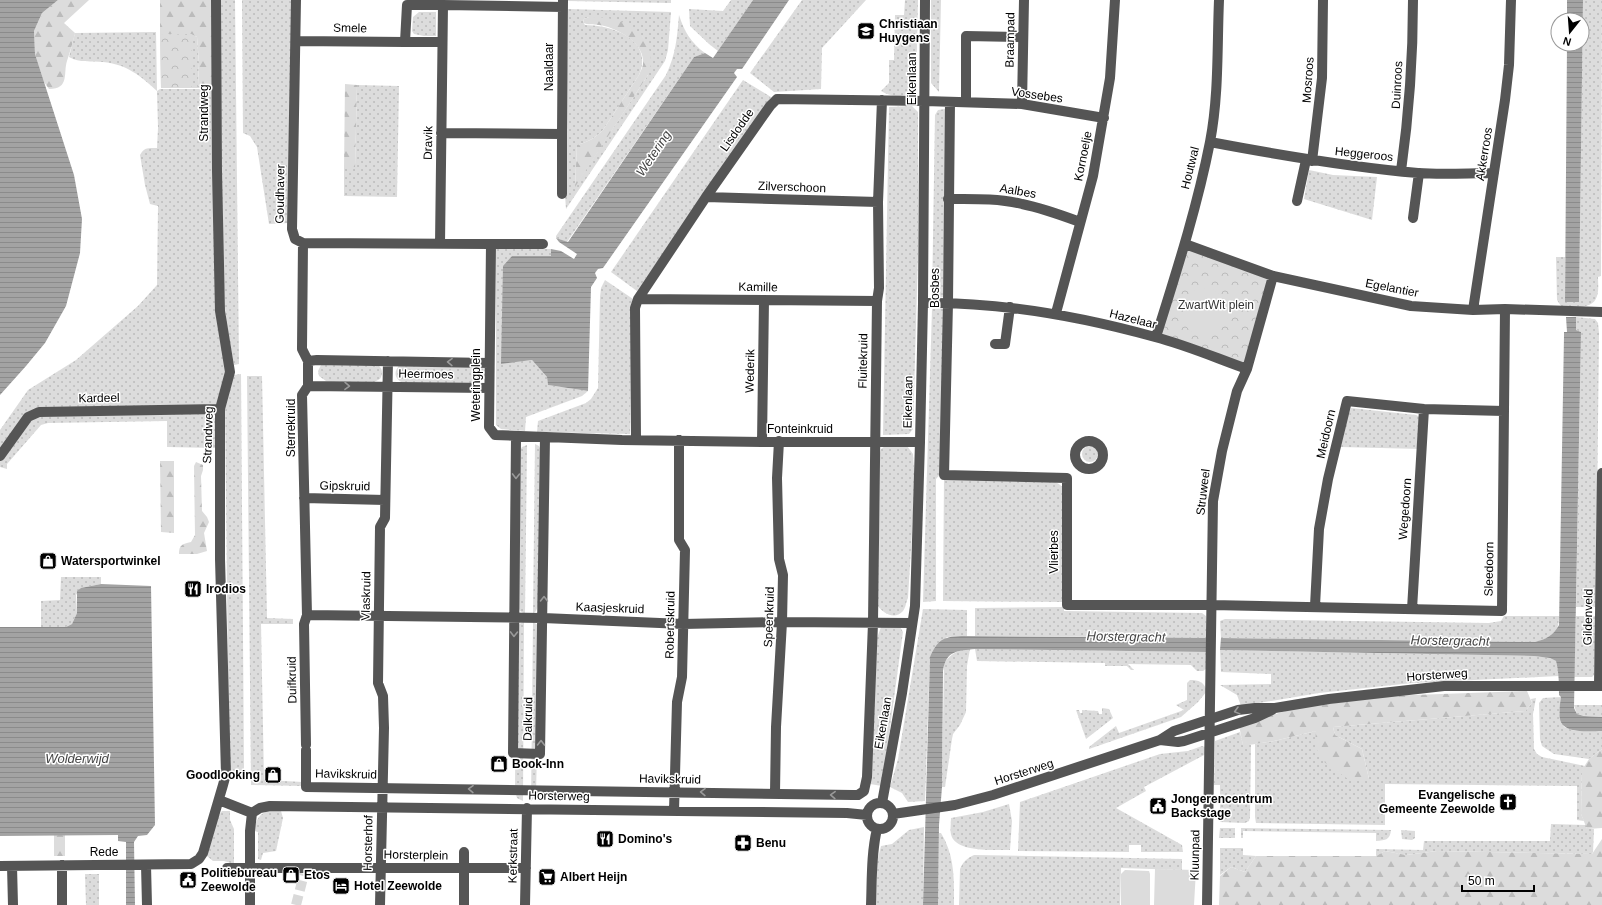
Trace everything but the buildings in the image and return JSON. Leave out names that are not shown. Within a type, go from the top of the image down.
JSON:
[{"type":"street","name":"Strandweg","points":[[143,865],[191,864],[199,859],[203,853],[226,774],[220,559],[220,409],[230,372],[220,311],[216,0]]},
{"type":"street","name":"Goudhaver","points":[[296,0],[292,229],[295,239],[303,243]]},
{"type":"street","name":"Eikenlaan","points":[[882,803],[902,693],[911,623],[915,606],[923,304],[925,0]]},
{"type":"street","name":"Braampad","points":[[1022,104],[1024,0]]},
{"type":"street","name":"Kornoelje","points":[[1056,313],[1093,176],[1104,118],[1110,78],[1115,0]]},
{"type":"street","name":"Houtwal","points":[[1156,337],[1185,244],[1210,142],[1216,96],[1219,0]]},
{"type":"street","name":"Mosroos","points":[[1309,160],[1322,78],[1324,0]]},
{"type":"street","name":"Duinroos","points":[[1401,171],[1408,120],[1412,56],[1413,0]]},
{"type":"street","name":"Akkerroos","points":[[1473,310],[1505,100],[1509,65],[1511,0]]},
{"type":"street","points":[[405,42],[407,2],[443,5],[563,4]]},
{"type":"street","name":"Naaldaar","points":[[562,194],[563,4]]},
{"type":"street","name":"Dravik","points":[[440,244],[443,5]]},
{"type":"street","points":[[966,102],[966,36],[1023,37]]},
{"type":"street","name":"Smele","points":[[296,41],[442,42]]},
{"type":"street","name":"Lisdodde","points":[[638,299],[706,197],[770,106],[778,99],[925,101]]},
{"type":"street","name":"Fluitekruid","points":[[873,623],[877,302],[879,288],[878,202],[882,100]]},
{"type":"street","name":"Vossebes","points":[[925,101],[1022,104],[1104,118]]},
{"type":"street","name":"Bosbes","points":[[950,102],[948,303],[944,475],[1067,478]]},
{"type":"street","points":[[441,133],[562,134]]},
{"type":"street","name":"Heggeroos","points":[[1210,142],[1309,160],[1419,173],[1494,173]]},
{"type":"street","points":[[1297,201],[1309,160]]},
{"type":"street","points":[[1413,218],[1419,173]]},
{"type":"street","name":"Zilverschoon","points":[[706,197],[878,202]]},
{"type":"street","name":"Aalbes","points":[[948,199],[984,199],[1021,203],[1054,212],[1080,222]]},
{"type":"street","points":[[303,243],[543,244]]},
{"type":"street","name":"Sterrekruid","points":[[303,243],[302,349],[308,362],[308,386],[302,395],[307,615]]},
{"type":"street","name":"Weteringplein","points":[[491,244],[489,427],[495,435],[516,437],[679,440]]},
{"type":"street","name":"Egelantier","points":[[1185,244],[1273,276],[1411,306],[1473,310],[1505,309],[1602,312]]},
{"type":"street","name":"Struweel","points":[[1210,719],[1213,500],[1222,451],[1237,391],[1247,368],[1273,276]]},
{"type":"street","points":[[636,439],[635,308],[638,299]]},
{"type":"street","name":"Kamille","points":[[638,299],[877,302]]},
{"type":"street","name":"Wederik","points":[[762,442],[764,300]]},
{"type":"street","name":"Hazelaar","points":[[923,304],[948,303],[1010,307],[1056,313],[1156,337],[1247,368]]},
{"type":"street","points":[[995,344],[1005,344],[1010,307]]},
{"type":"street","name":"Sleedoorn","points":[[1212,605],[1502,611],[1505,309]]},
{"type":"street","name":"Heermoes","points":[[308,362],[317,360],[489,363]]},
{"type":"street","name":"Heermoes","points":[[387,387],[388,361]]},
{"type":"street","name":"Heermoes","points":[[308,386],[489,388]]},
{"type":"street","name":"Vlaskruid","points":[[382,806],[384,728],[383,696],[378,683],[380,527],[385,518],[387,387]]},
{"type":"street","name":"Meidoorn","points":[[1315,606],[1319,529],[1328,479],[1347,401],[1424,409],[1504,412]]},
{"type":"street","name":"Kardeel","points":[[0,456],[28,417],[40,412],[220,409]]},
{"type":"street","name":"Wegedoorn","points":[[1412,610],[1424,409]]},
{"type":"street","name":"Dalkruid","points":[[516,437],[513,753],[527,754],[540,754],[545,437]]},
{"type":"street","name":"Fonteinkruid","points":[[679,440],[875,443],[920,442]]},
{"type":"street","name":"Robertskruid","points":[[674,811],[677,702],[682,677],[685,550],[679,540],[679,440]]},
{"type":"street","name":"Speenkruid","points":[[775,793],[776,727],[783,575],[779,559],[777,478],[779,441]]},
{"type":"street","points":[[1067,478],[1078,465]]},
{"type":"street","name":"Gildenveld","points":[[1601,686],[1602,473]]},
{"type":"street","name":"Vlierbes","points":[[1067,478],[1067,605],[1212,605]]},
{"type":"street","name":"Gipskruid","points":[[304,498],[385,500]]},
{"type":"street","name":"Kaasjeskruid","points":[[307,615],[543,618],[683,624],[782,622],[911,623]]},
{"type":"street","name":"Duifkruid","points":[[306,787],[304,624],[307,615]]},
{"type":"street","name":"Havikskruid","points":[[306,787],[858,795],[864,791],[866,784],[873,623]]},
{"type":"street","name":"Horsterweg","points":[[893,814],[922,809],[955,806],[993,795],[1160,740],[1174,731],[1244,709],[1276,708],[1329,699],[1444,686],[1601,686]]},
{"type":"street","name":"Horsterweg","points":[[1160,740],[1178,742],[1255,718],[1276,708]]},
{"type":"street","name":"Kluunpad","points":[[1207,905],[1210,719]]},
{"type":"street","points":[[219,800],[252,813],[250,831],[254,868],[250,905]]},
{"type":"street","points":[[882,803],[891,808],[893,814],[889,825],[886,828],[877,829],[870,825],[867,818],[872,805],[882,803]]},
{"type":"street","name":"Horsterweg","points":[[252,813],[260,808],[270,806],[382,806],[846,813],[867,815]]},
{"type":"street","name":"Horsterhof","points":[[380,905],[382,806]]},
{"type":"street","name":"Kerkstraat","points":[[525,905],[527,808]]},
{"type":"street","points":[[871,905],[872,864],[877,829]]},
{"type":"street","points":[[464,852],[464,905]]},
{"type":"street","points":[[62,865],[62,905]]},
{"type":"street","points":[[143,865],[147,905]]},
{"type":"street","name":"Rede","points":[[0,866],[143,865]]},
{"type":"street","points":[[12,866],[13,905]]},
{"type":"street","name":"Horsterplein","points":[[227,868],[304,871],[380,868],[526,868]]},
{"type":"green space","points":[[58,0],[89,0],[64,23],[75,33],[67,61],[63,83],[56,88],[49,89],[44,82],[35,54],[34,31],[42,13]]},
{"type":"green space","points":[[160,0],[213,0],[214,88],[201,88],[198,85],[199,63],[197,37],[191,34],[160,34]]},
{"type":"green space","points":[[220,0],[235,0],[239,364],[234,365],[223,305]]},
{"type":"green space","points":[[242,0],[292,0],[289,223],[269,224],[257,147],[250,136],[243,133]]},
{"type":"green space","points":[[671,0],[671,3],[568,1]]},
{"type":"green space","points":[[731,0],[753,0],[718,51],[690,26],[689,9],[723,11]]},
{"type":"green space","points":[[802,0],[866,0],[822,48],[821,89],[774,92],[750,73]]},
{"type":"green space","points":[[905,0],[918,0],[916,87],[909,93],[895,96],[881,91],[889,83],[889,60],[894,60],[895,15],[904,15]]},
{"type":"green space","points":[[931,0],[941,0],[939,92],[931,83]]},
{"type":"green space","points":[[1583,0],[1602,0],[1601,276],[1598,277],[1598,291],[1595,301],[1587,306],[1576,307],[1561,306],[1557,300],[1556,257],[1565,257],[1565,302],[1579,302],[1582,52],[1590,52],[1590,12],[1583,12]]},
{"type":"green space","points":[[568,9],[671,12],[668,50],[665,61],[566,209]],"holes":[[[589,17],[643,37],[648,75],[575,186],[577,145],[585,143],[603,130],[639,75],[642,63],[641,52],[636,44],[628,37],[607,28],[585,25],[583,22],[584,19]]]},
{"type":"green space","points":[[419,12],[436,12],[436,36],[414,34],[412,31],[413,17]]},
{"type":"green space","points":[[679,15],[689,36],[705,53],[694,57],[567,242],[556,238],[666,75],[674,53]]},
{"type":"green space","points":[[589,17],[600,17],[620,21],[638,32],[644,39],[649,49],[651,64],[648,75],[575,187],[577,145],[585,143],[603,130],[639,75],[643,64],[641,53],[633,41],[620,32],[605,26],[583,23],[584,19]]},
{"type":"green space","points":[[156,32],[157,91],[145,80],[119,65],[103,62],[81,61],[69,57],[75,33]]},
{"type":"green space","points":[[160,34],[191,34],[197,37],[199,63],[198,85],[201,88],[161,88]]},
{"type":"green space","points":[[160,34],[192,35],[192,88],[161,88]]},
{"type":"green space","points":[[743,80],[771,97],[637,291],[611,272]]},
{"type":"green space","points":[[345,84],[357,85],[355,169],[344,169]]},
{"type":"green space","points":[[357,85],[399,86],[397,197],[344,196],[344,169],[355,168]]},
{"type":"green space","points":[[160,89],[215,89],[228,372],[218,405],[38,409],[0,451],[0,430],[28,390],[76,360],[138,306],[157,285],[158,206],[150,204],[140,155],[145,149],[157,148],[157,91]]},
{"type":"green space","points":[[912,106],[918,112],[918,254],[913,429],[909,434],[883,435],[889,107]]},
{"type":"green space","points":[[945,109],[947,114],[945,297],[932,298],[935,115],[938,110]]},
{"type":"green space","points":[[1309,170],[1333,175],[1377,177],[1372,220],[1304,199]]},
{"type":"green space","name":"ZwartWit plein","points":[[1185,244],[1273,276],[1247,369],[1156,337]]},
{"type":"green space","points":[[496,249],[551,249],[551,256],[512,256],[502,363],[532,360],[547,377],[548,385],[588,391],[582,396],[526,417],[525,431],[501,429],[496,425]]},
{"type":"green space","points":[[605,280],[633,299],[631,305],[630,434],[537,432],[538,421],[586,403],[591,399],[598,388],[600,297],[601,288]]},
{"type":"green space","points":[[1209,288],[1222,296],[1228,305],[1228,316],[1224,325],[1216,333],[1206,336],[1196,334],[1186,326],[1186,297],[1196,290]]},
{"type":"green space","points":[[932,309],[945,309],[944,470],[936,479],[936,601],[923,602]]},
{"type":"green space","points":[[1576,317],[1595,319],[1598,323],[1599,333],[1596,607],[1576,607],[1581,332],[1576,330]]},
{"type":"green space","points":[[321,365],[378,365],[382,370],[382,373],[380,379],[374,382],[326,381],[319,376],[318,371]]},
{"type":"green space","points":[[399,366],[483,367],[485,376],[478,383],[404,383],[401,382],[396,376],[396,371]]},
{"type":"green space","points":[[241,374],[244,777],[241,780],[231,779],[229,774],[225,402],[234,375]]},
{"type":"green space","points":[[247,376],[262,376],[267,618],[293,619],[293,624],[261,624],[264,780],[303,782],[303,786],[251,785]]},
{"type":"green space","points":[[1351,408],[1416,415],[1422,418],[1421,449],[1341,447]]},
{"type":"green space","points":[[212,414],[215,419],[215,448],[167,447],[167,421],[48,423],[41,425],[7,464],[7,469],[0,467],[0,458],[22,427],[41,415]]},
{"type":"green space","points":[[535,444],[539,446],[542,453],[538,606],[533,614]]},
{"type":"green space","points":[[527,445],[525,614],[520,611],[517,604],[518,453],[522,447]]},
{"type":"green space","points":[[885,446],[907,446],[913,454],[915,483],[908,598],[905,608],[900,614],[897,615],[890,615],[878,606],[880,453],[881,449]]},
{"type":"green space","points":[[1090,446],[1097,451],[1098,454],[1093,461],[1090,462],[1083,457],[1082,454],[1087,447]]},
{"type":"green space","points":[[160,461],[174,461],[174,533],[161,532]]},
{"type":"green space","points":[[196,462],[203,465],[201,476],[202,511],[209,522],[204,533],[207,551],[197,554],[179,554],[180,547],[183,544],[191,542],[195,535],[194,466]]},
{"type":"green space","points":[[944,478],[1053,481],[1062,487],[1065,497],[1062,602],[943,601]]},
{"type":"green space","points":[[61,577],[101,577],[101,584],[81,588],[76,595],[77,613],[72,624],[66,627],[41,627],[41,601],[60,600]]},
{"type":"green space","points":[[1064,607],[1064,611],[1202,613],[1206,616],[1208,638],[975,636],[975,608]]},
{"type":"green space","points":[[923,609],[967,610],[967,636],[947,637],[930,657],[925,801],[908,802],[902,793],[890,787],[898,759]]},
{"type":"green space","points":[[1504,616],[1559,616],[1559,622],[1556,631],[1550,637],[1535,642],[1221,638],[1220,621],[1225,619],[1489,623],[1501,621]]},
{"type":"green space","points":[[1576,616],[1596,616],[1594,675],[1592,677],[1574,677]]},
{"type":"green space","points":[[524,622],[523,801],[517,798],[515,791],[516,627]]},
{"type":"green space","points":[[533,622],[538,625],[540,631],[536,793],[531,801]]},
{"type":"green space","points":[[881,627],[900,627],[903,632],[882,786],[870,784],[877,638]]},
{"type":"green space","points":[[970,649],[967,666],[966,712],[960,725],[953,734],[945,787],[942,787],[944,663],[955,653]]},
{"type":"green space","points":[[975,649],[1208,652],[1207,668],[1203,671],[1197,671],[1191,665],[1128,664],[1134,670],[1131,670],[1127,666],[1105,666],[1105,663],[977,661]]},
{"type":"green space","points":[[1220,650],[1534,656],[1550,658],[1556,661],[1559,676],[1412,683],[1319,693],[1241,706],[1237,695],[1220,685],[1271,684],[1271,674],[1221,672]]},
{"type":"green space","points":[[1190,680],[1201,682],[1207,691],[1198,702],[1181,717],[1089,749],[1089,747],[1116,726],[1119,733],[1184,710],[1176,705],[1187,700],[1187,683]]},
{"type":"green space","points":[[1527,691],[1532,703],[1525,711],[1333,727],[1335,735],[1362,749],[1369,779],[1348,779],[1320,759],[1315,743],[1316,731],[1274,741],[1243,746],[1239,725],[1292,709],[1385,696]]},
{"type":"green space","points":[[1561,697],[1559,713],[1564,727],[1575,731],[1602,731],[1602,749],[1589,759],[1554,754],[1542,746],[1540,739],[1539,703],[1543,698]]},
{"type":"green space","points":[[1536,698],[1533,714],[1534,749],[1537,754],[1542,757],[1585,766],[1582,771],[1581,814],[1584,821],[1577,820],[1577,786],[1385,784],[1385,825],[1256,823],[1255,744],[1316,731],[1369,779],[1362,749],[1335,735],[1333,727],[1525,711],[1532,703],[1531,699]]},
{"type":"green space","points":[[1574,705],[1602,705],[1602,717],[1577,714]]},
{"type":"green space","points":[[1102,708],[1109,709],[1113,718],[1086,739],[1076,710],[1079,710],[1080,713],[1082,713],[1082,710],[1098,711],[1099,714],[1102,714]]},
{"type":"green space","points":[[1240,732],[1243,745],[1251,745],[1250,817],[1249,821],[1245,823],[1220,822],[1220,785],[1214,785],[1215,741]]},
{"type":"green space","points":[[1202,746],[1205,747],[1206,754],[1144,787],[1146,791],[1116,808],[1182,845],[1183,852],[1141,852],[1141,845],[1129,845],[1129,852],[1018,851],[1020,802],[1160,754],[1188,751]]},
{"type":"green space","points":[[1602,749],[1602,828],[1587,829],[1581,814],[1582,770],[1589,759]]},
{"type":"green space","points":[[1009,804],[1012,821],[1010,850],[971,848],[957,843],[953,839],[951,832],[951,818],[983,812]]},
{"type":"green space","points":[[222,811],[230,811],[230,820],[234,829],[234,864],[224,861],[213,861],[207,856],[208,845],[212,832]]},
{"type":"green space","points":[[267,811],[281,811],[283,818],[276,851],[263,853],[261,860],[258,859],[258,832],[254,831],[255,824],[258,819]]},
{"type":"green space","points":[[1551,824],[1586,825],[1587,829],[1594,829],[1592,854],[1437,851],[1406,855],[1385,851],[1376,856],[1376,849],[1423,850],[1424,841],[1550,841]]},
{"type":"green space","points":[[924,827],[923,905],[876,905],[877,862],[881,846],[892,844],[909,830]]},
{"type":"green space","points":[[1220,828],[1235,828],[1235,838],[1219,838]]},
{"type":"green space","points":[[1241,828],[1391,830],[1390,836],[1387,839],[1376,841],[1376,833],[1243,831],[1243,838],[1241,838]]},
{"type":"green space","points":[[1401,830],[1415,831],[1415,838],[1412,840],[1402,839]]},
{"type":"green space","points":[[939,833],[941,833],[946,842],[953,868],[954,905],[938,905]]},
{"type":"green space","points":[[54,835],[65,835],[65,856],[54,856]]},
{"type":"green space","points":[[1602,839],[1602,905],[1219,905],[1220,876],[1231,867],[1245,872],[1256,856],[1376,856],[1385,851],[1406,855],[1437,851],[1592,854]]},
{"type":"green space","points":[[1220,848],[1243,848],[1243,855],[1256,856],[1245,872],[1231,867],[1220,875]]},
{"type":"green space","points":[[974,855],[1182,859],[1182,870],[1121,868],[1120,905],[959,905],[960,869],[962,864],[969,857]]},
{"type":"green space","points":[[1155,869],[1196,870],[1194,905],[1154,905]]},
{"type":"green space","points":[[1125,870],[1149,871],[1150,905],[1121,905],[1121,874]]},
{"type":"green space","points":[[85,874],[99,874],[99,905],[86,905]]},
{"type":"water","points":[[0,0],[58,0],[42,13],[34,31],[35,54],[74,175],[82,219],[80,253],[66,306],[45,343],[0,395]]},
{"type":"water","name":"Wetering","points":[[753,0],[789,0],[742,69],[737,69],[734,73],[737,77],[603,268],[598,269],[595,273],[597,278],[591,287],[588,391],[548,385],[547,377],[532,360],[501,364],[503,266],[512,256],[551,256],[551,249],[561,251],[574,259],[577,254],[559,242],[556,238],[568,242],[694,57],[705,53],[713,58]]},
{"type":"water","points":[[1567,0],[1583,0],[1583,12],[1567,12]]},
{"type":"water","points":[[1567,52],[1582,52],[1579,302],[1565,302]]},
{"type":"water","points":[[1566,317],[1576,317],[1576,330],[1581,332],[1574,708],[1577,714],[1602,717],[1602,731],[1573,730],[1564,726],[1561,722],[1559,713],[1561,697],[1559,695],[1557,665],[1556,661],[1550,658],[1534,656],[1220,650],[1221,638],[1535,642],[1552,634],[1559,625],[1564,332],[1567,332]]},
{"type":"water","name":"Wolderwijd","points":[[101,584],[151,586],[155,825],[147,835],[138,836],[134,842],[135,905],[126,905],[126,842],[118,841],[118,835],[0,836],[0,627],[66,627],[72,624],[77,613],[77,591],[81,588]]},
{"type":"water","points":[[949,637],[1208,638],[1208,652],[975,649],[958,651],[950,655],[943,671],[942,787],[939,825],[938,905],[923,905],[930,657],[941,640]]},
{"type":"tunnel","points":[[296,905],[304,874]]},
{"type":"place","name":"Christiaan Huygens","points":[[866,31]]},
{"type":"place","name":"Watersportwinkel","points":[[48,561]]},
{"type":"place","name":"Irodios","points":[[193,589]]},
{"type":"place","name":"Book-Inn","points":[[499,764]]},
{"type":"place","name":"Goodlooking","points":[[273,775]]},
{"type":"place","name":"Evangelische Gemeente Zeewolde","points":[[1508,802]]},
{"type":"place","name":"Jongerencentrum Backstage","points":[[1158,806]]},
{"type":"place","name":"Domino's","points":[[605,839]]},
{"type":"place","name":"Benu","points":[[743,843]]},
{"type":"place","name":"Etos","points":[[291,875]]},
{"type":"place","name":"Albert Heijn","points":[[547,877]]},
{"type":"place","name":"Politiebureau Zeewolde","points":[[188,880]]},
{"type":"place","name":"Hotel Zeewolde","points":[[341,886]]},
{"type":"water label","name":"Horstergracht","points":[[1126,636]]},
{"type":"water label","name":"Horstergracht","points":[[1450,640]]}]
